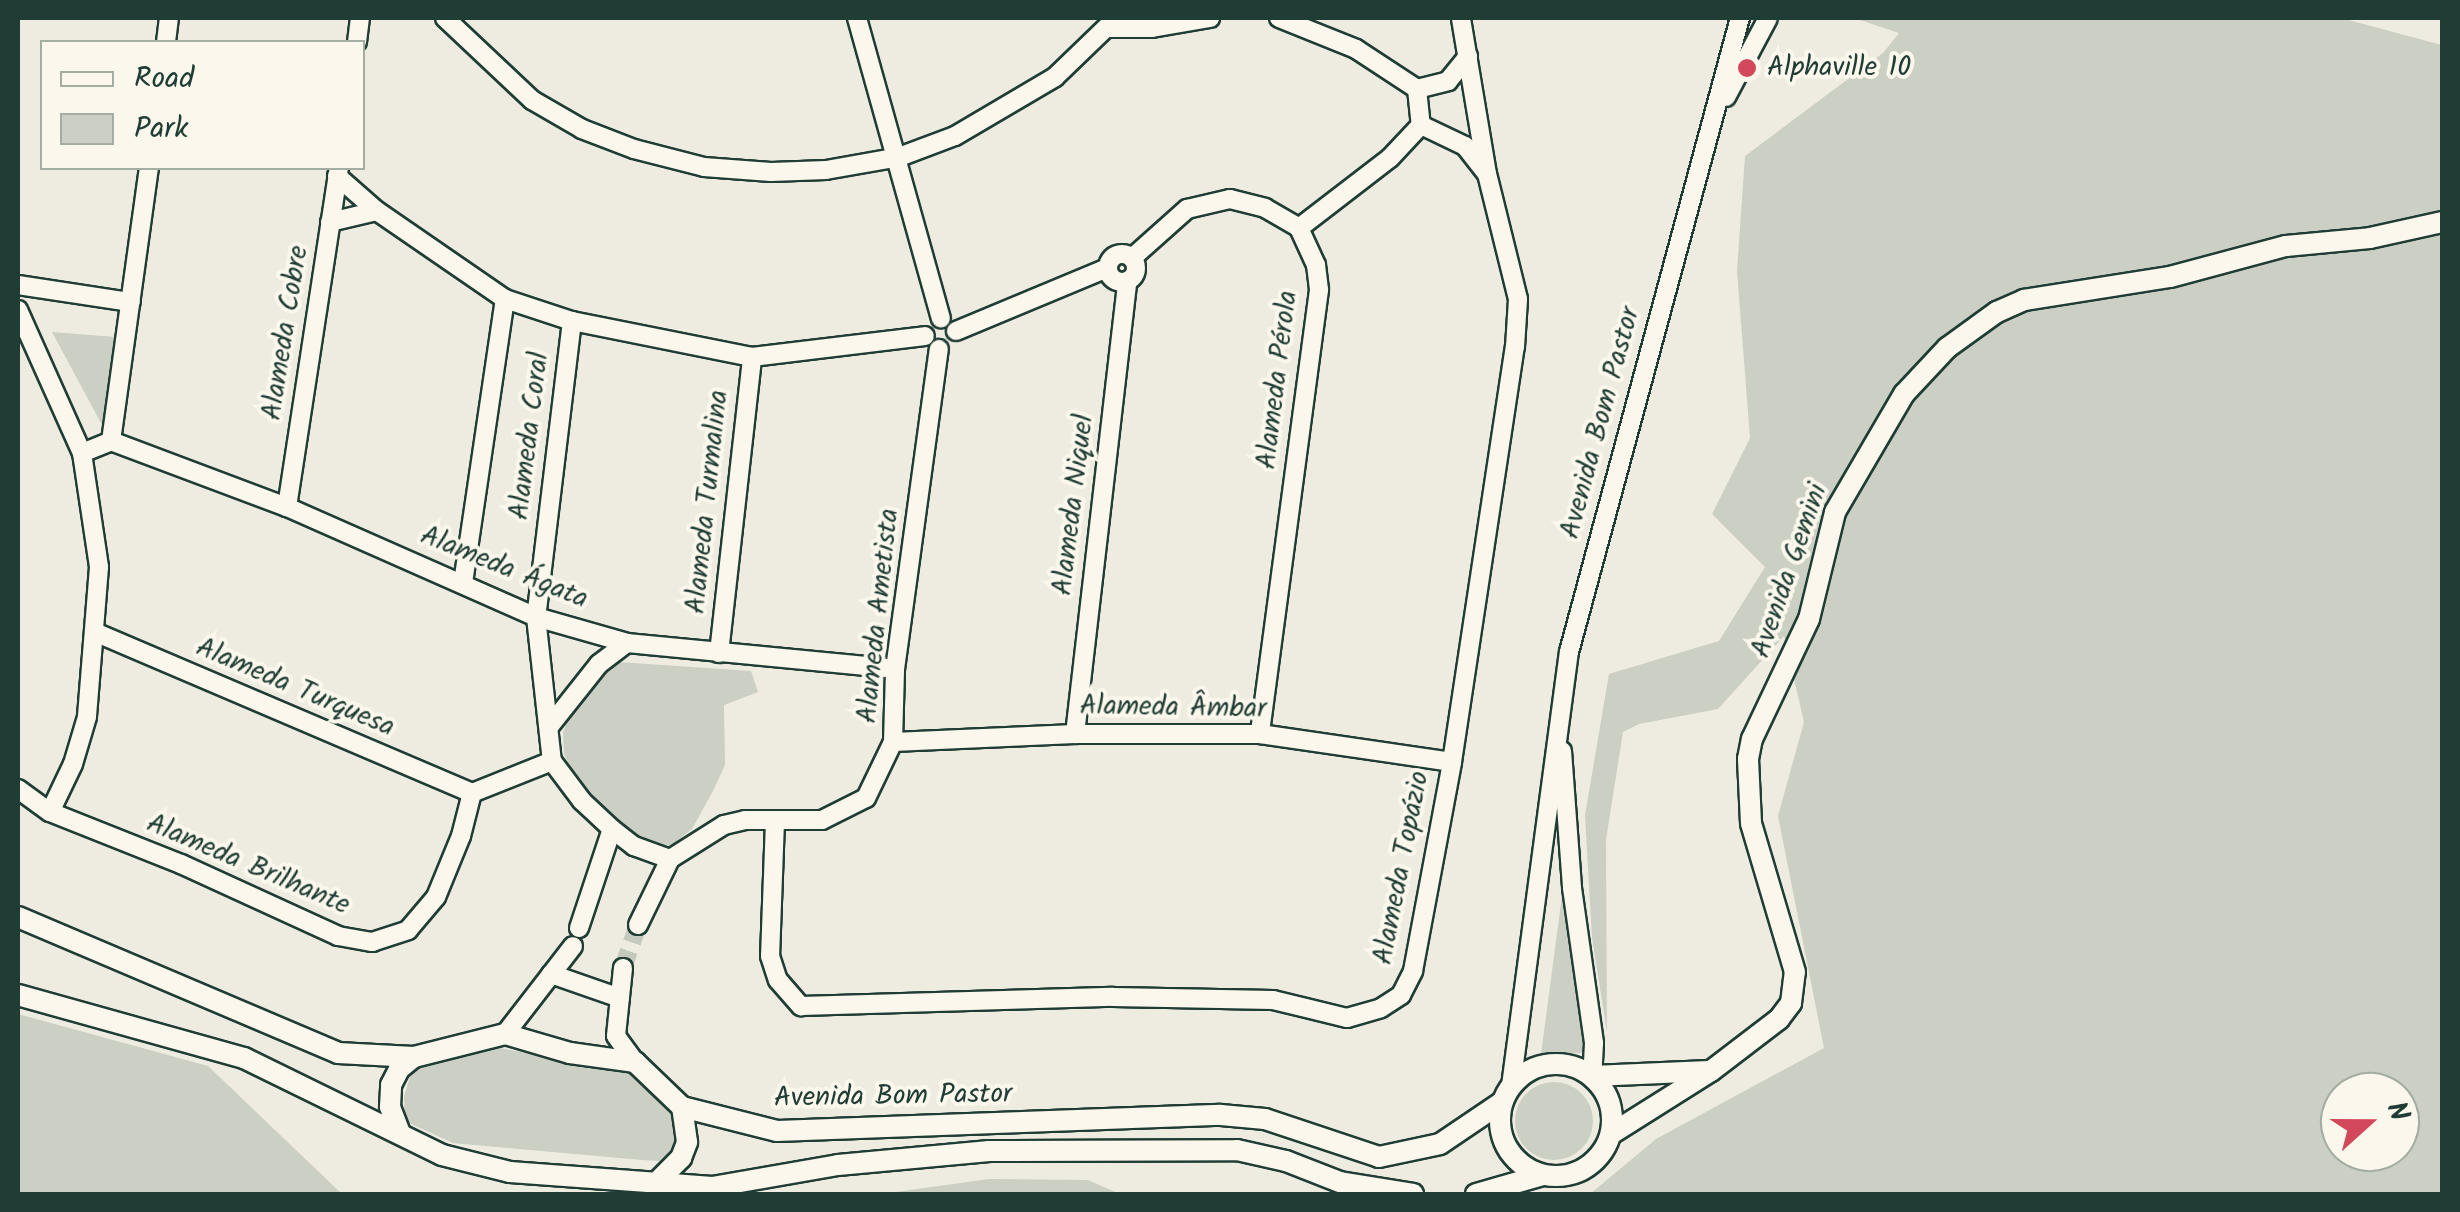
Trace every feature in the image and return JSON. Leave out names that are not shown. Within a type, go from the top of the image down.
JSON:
[{"type":"street","points":[[446,18],[532,100],[582,129],[634,149],[704,167],[771,172],[826,170],[899,157],[955,136],[1055,77],[1111,23],[1152,28],[1210,18]]},
{"type":"street","points":[[857,18],[941,318],[956,330]]},
{"type":"street","points":[[1280,18],[1356,49],[1417,89],[1448,81],[1468,56]]},
{"type":"street","name":"Alameda Topázio","points":[[774,821],[770,956],[778,980],[800,1006],[1113,997],[1273,1000],[1348,1018],[1380,1008],[1401,995],[1413,971],[1452,762],[1518,299],[1487,174],[1474,144],[1473,92],[1462,18]]},
{"type":"street","name":"Avenida Bom Pastor","points":[[1706,137],[1713,72],[1728,18]]},
{"type":"street","name":"Avenida Bom Pastor","points":[[634,1062],[682,1107],[777,1132],[1221,1114],[1265,1119],[1380,1157],[1440,1144],[1506,1094],[1583,589],[1606,520],[1740,18]]},
{"type":"street","name":"Avenida Bom Pastor","points":[[1706,137],[1768,18]]},
{"type":"street","points":[[1448,81],[1473,92]]},
{"type":"street","points":[[1132,258],[1186,209],[1230,199],[1265,208],[1298,228],[1390,158],[1421,124],[1417,89]]},
{"type":"street","points":[[1421,124],[1474,144]]},
{"type":"street","points":[[82,453],[111,440],[149,170]]},
{"type":"street","points":[[338,172],[377,211],[505,299],[572,322],[752,357],[924,336],[939,349],[954,342],[956,330]]},
{"type":"street","name":"Alameda Cobre","points":[[287,507],[338,172]]},
{"type":"street","points":[[330,222],[377,211]]},
{"type":"street","name":"Avenida Gemini","points":[[1611,1134],[1711,1072],[1779,1019],[1791,1003],[1795,972],[1751,822],[1748,760],[1752,739],[1809,619],[1835,512],[1904,394],[1947,348],[1997,312],[2024,300],[2170,276],[2286,246],[2370,238],[2442,222]]},
{"type":"street","name":"Alameda Pérola","points":[[1260,734],[1319,290],[1316,265],[1298,228]]},
{"type":"street","points":[[956,330],[1108,268],[1120,254],[1132,258]]},
{"type":"street","points":[[1108,268],[1114,280],[1127,282],[1136,271],[1132,258]]},
{"type":"street","name":"Alameda Niquel","points":[[1074,734],[1127,282]]},
{"type":"street","points":[[18,285],[131,302]]},
{"type":"street","name":"Alameda Coral","points":[[463,584],[505,299]]},
{"type":"street","points":[[18,310],[82,453],[99,567],[97,633],[86,717],[73,764],[50,812]]},
{"type":"street","points":[[924,336],[928,323],[941,318]]},
{"type":"street","name":"Alameda Coral","points":[[552,761],[536,617],[572,322]]},
{"type":"street","name":"Alameda Ametista","points":[[673,858],[724,825],[822,820],[866,798],[893,742],[896,669],[939,349]]},
{"type":"street","name":"Alameda Turmalina","points":[[719,653],[752,357]]},
{"type":"street","name":"Alameda Ágata","points":[[111,440],[287,507],[536,617],[627,642],[896,669]]},
{"type":"street","name":"Alameda Turquesa","points":[[97,633],[472,793]]},
{"type":"street","points":[[549,726],[598,664],[627,642]]},
{"type":"street","name":"Avenida Bom Pastor","points":[[1560,726],[1572,888],[1594,1044],[1592,1076]]},
{"type":"street","name":"Alameda Âmbar","points":[[893,742],[1074,734],[1260,734],[1452,762]]},
{"type":"street","points":[[472,793],[552,761],[582,800],[634,846],[673,858],[638,926]]},
{"type":"street","name":"Alameda Brilhante","points":[[18,789],[50,812],[338,936],[372,942],[408,930],[436,898],[461,836],[472,793]]},
{"type":"street","points":[[505,1034],[576,937],[612,828]]},
{"type":"street","points":[[18,917],[338,1053],[414,1056],[505,1034],[570,1053],[634,1062]]},
{"type":"street","points":[[624,968],[616,1036],[634,1062]]},
{"type":"street","points":[[551,974],[620,998]]},
{"type":"street","name":"Avenida Bom Pastor","points":[[18,994],[244,1058],[442,1155],[484,1167],[712,1187],[838,1165],[989,1151],[1237,1150],[1286,1162],[1340,1182],[1413,1194]]},
{"type":"street","points":[[400,1133],[390,1107],[391,1085],[399,1069],[414,1056]]},
{"type":"street","points":[[1543,1175],[1523,1166],[1510,1154],[1502,1138],[1506,1094],[1524,1074],[1558,1064],[1592,1076],[1711,1072]]},
{"type":"street","points":[[1476,1194],[1543,1175],[1577,1174],[1594,1163],[1611,1134],[1612,1110],[1605,1091],[1592,1076]]},
{"type":"street","points":[[658,1181],[680,1158],[687,1142],[682,1107]]},
{"type":"green space","points":[[1854,18],[2341,18],[2442,45],[2442,1194],[1590,1194],[1656,1139],[1824,1048],[1778,816],[1804,722],[1784,636],[1718,709],[1639,724],[1623,732],[1606,840],[1607,1032],[1592,938],[1585,815],[1609,674],[1719,641],[1765,567],[1712,514],[1750,438],[1737,271],[1745,156],[1883,53],[1899,33]]},
{"type":"green space","points":[[52,332],[115,337],[102,425]]},
{"type":"green space","points":[[618,662],[751,671],[758,692],[724,705],[725,765],[713,791],[692,829],[673,844],[654,849],[624,837],[573,773],[564,754],[563,732],[573,708],[585,691]]},
{"type":"green space","points":[[1562,896],[1569,906],[1587,1048],[1581,1053],[1541,1054]]},
{"type":"green space","points":[[18,1014],[208,1066],[342,1194],[18,1194]]},
{"type":"green space","points":[[495,1047],[629,1073],[679,1121],[672,1149],[659,1161],[453,1143],[405,1121],[404,1096],[414,1064],[450,1053]]},
{"type":"green space","points":[[1554,1082],[1582,1093],[1593,1121],[1582,1149],[1554,1160],[1526,1149],[1515,1121],[1526,1093]]},
{"type":"green space","points":[[989,1179],[1088,1180],[1120,1194],[881,1194]]},
{"type":"tunnel","points":[[623,968],[638,925]]},
{"type":"place","name":"Alphaville 10","points":[[1747,68]]}]
